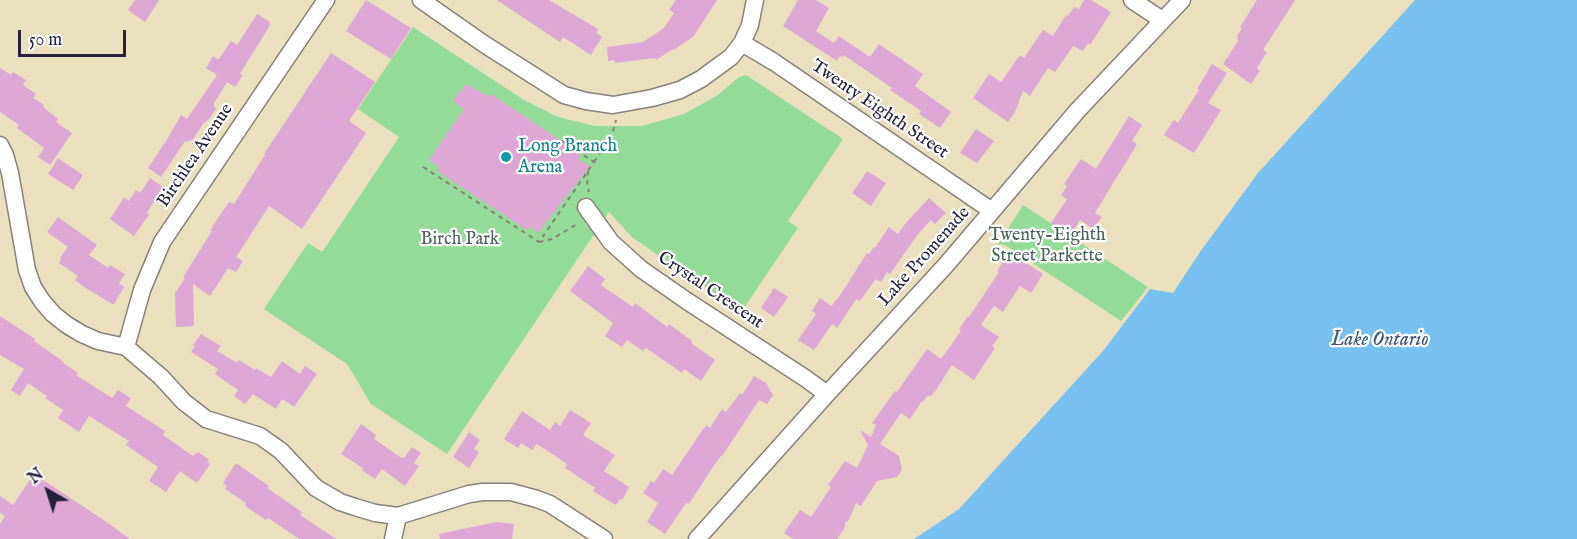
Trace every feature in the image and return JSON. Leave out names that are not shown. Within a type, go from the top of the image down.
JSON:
[{"type":"street","name":"Birchlea Avenue","points":[[126,348],[142,290],[162,242],[326,0]]},
{"type":"street","points":[[420,0],[564,95],[613,105],[652,99],[680,90],[701,79],[730,57],[742,43],[750,25],[755,0]]},
{"type":"street","points":[[1132,0],[1162,20]]},
{"type":"street","name":"Lake Promenade","points":[[697,539],[946,265],[1078,110],[1182,0]]},
{"type":"street","name":"Twenty Eighth Street","points":[[742,43],[774,62],[993,211]]},
{"type":"street","points":[[0,145],[10,173],[27,270],[42,301],[53,314],[82,334],[98,341],[126,348],[161,377],[194,411],[206,419],[249,432],[272,443],[315,488],[355,507],[398,516],[469,494],[511,492],[550,504],[604,539]]},
{"type":"street","name":"Crystal Crescent","points":[[589,211],[611,242],[641,269],[827,394]]},
{"type":"street","points":[[393,539],[398,516]]},
{"type":"path","points":[[539,242],[613,131],[622,104]]},
{"type":"path","points":[[559,139],[594,162]]},
{"type":"path","points":[[423,167],[539,242],[552,239],[589,211],[591,197],[587,186],[588,171]]},
{"type":"green space","name":"Birch Park","points":[[413,27],[524,100],[558,117],[595,126],[642,126],[684,114],[718,95],[739,77],[746,75],[843,139],[788,221],[798,228],[742,311],[632,237],[609,212],[447,454],[371,404],[347,364],[264,309],[308,243],[322,252],[399,137],[358,109]]},
{"type":"green space","name":"Twenty-Eighth Street Parkette","points":[[1023,205],[1148,287],[1121,321],[1005,245],[997,246]]},
{"type":"water","name":"Lake Ontario","points":[[1415,0],[1577,0],[1577,539],[914,539],[959,509],[1103,351],[1150,289],[1173,293],[1258,173]]},
{"type":"building","points":[[135,0],[159,0],[145,22],[128,10]]},
{"type":"building","points":[[366,0],[411,28],[391,59],[346,31]]},
{"type":"building","points":[[497,0],[549,0],[598,29],[596,33],[602,37],[591,55],[563,37],[560,42]]},
{"type":"building","points":[[676,0],[717,0],[694,36],[674,50],[656,60],[655,58],[615,63],[615,60],[608,61],[607,47],[643,42],[664,28],[674,13],[669,10]]},
{"type":"building","points":[[798,0],[816,0],[829,8],[816,31],[834,43],[839,36],[870,57],[879,44],[923,74],[915,86],[951,112],[940,128],[919,114],[921,111],[890,90],[892,88],[844,55],[840,56],[837,61],[783,26]]},
{"type":"building","points":[[1084,0],[1091,0],[1111,12],[1090,45],[1088,43],[1083,51],[1073,46],[1055,72],[1048,68],[1030,96],[1023,91],[1015,112],[1008,122],[973,98],[989,74],[1001,82],[1020,55],[1024,58],[1043,30],[1053,36],[1066,15],[1068,16],[1074,7],[1079,9]]},
{"type":"building","points":[[1257,0],[1295,0],[1263,50],[1267,52],[1257,68],[1260,71],[1251,84],[1223,64],[1238,41],[1237,36],[1242,28],[1240,27]]},
{"type":"building","points":[[257,14],[270,22],[270,25],[240,74],[243,75],[235,87],[227,82],[214,103],[216,109],[192,141],[185,141],[161,177],[148,168],[181,115],[187,119],[217,75],[206,68],[213,56],[218,60],[231,41],[237,45]]},
{"type":"building","points":[[331,53],[375,82],[349,121],[366,133],[302,229],[269,206],[236,257],[243,261],[236,272],[228,268],[210,296],[193,284],[194,326],[176,327],[175,293],[185,278],[183,277],[218,218],[229,202],[234,204]]},
{"type":"building","points":[[1212,64],[1227,73],[1208,103],[1221,110],[1194,153],[1164,135],[1174,120],[1178,123]]},
{"type":"building","points":[[0,68],[11,75],[13,72],[26,80],[23,85],[36,94],[33,98],[58,119],[56,122],[72,133],[50,165],[38,157],[44,148],[17,128],[19,125],[0,112]]},
{"type":"building","name":"Long Branch Arena","points":[[466,84],[488,96],[491,94],[581,154],[578,159],[590,166],[538,233],[530,227],[527,230],[437,171],[440,168],[429,160],[464,109],[453,101]]},
{"type":"building","points":[[1129,116],[1142,125],[1132,141],[1137,144],[1095,213],[1102,217],[1093,229],[1080,220],[1070,236],[1051,223],[1067,199],[1061,195],[1067,186],[1064,184],[1081,159],[1096,169]]},
{"type":"building","points":[[976,129],[994,141],[977,163],[960,153]]},
{"type":"building","points":[[58,158],[83,175],[73,190],[48,174]]},
{"type":"building","points":[[867,171],[886,183],[871,206],[852,193]]},
{"type":"building","points":[[150,178],[163,187],[147,213],[149,215],[134,236],[110,219],[124,197],[129,201],[136,190],[140,193]]},
{"type":"building","points":[[929,198],[946,213],[935,224],[931,220],[918,234],[890,274],[887,272],[881,282],[876,279],[860,301],[856,299],[837,328],[832,324],[814,350],[798,340],[816,314],[812,311],[820,298],[832,306],[867,253],[869,254],[875,248],[889,227],[898,234]]},
{"type":"building","points":[[58,217],[97,245],[89,255],[108,268],[110,265],[125,274],[119,283],[124,287],[114,304],[84,287],[75,280],[78,276],[59,263],[68,247],[47,232]]},
{"type":"building","points":[[1009,252],[1043,274],[1031,293],[1020,286],[1003,312],[994,306],[981,325],[999,337],[992,346],[995,348],[974,380],[952,365],[936,390],[922,401],[910,419],[901,413],[880,444],[899,456],[902,470],[897,477],[877,481],[861,506],[856,503],[837,539],[793,539],[784,533],[800,510],[811,517],[831,487],[828,485],[845,461],[857,468],[868,445],[860,430],[871,437],[876,425],[872,423],[927,349],[941,359],[999,272],[997,271]]},
{"type":"building","points":[[588,266],[605,279],[601,285],[633,307],[635,303],[667,327],[669,324],[715,360],[701,381],[684,369],[682,373],[646,348],[643,351],[627,340],[622,347],[605,336],[613,323],[570,291]]},
{"type":"building","points":[[774,288],[788,297],[774,317],[761,308]]},
{"type":"building","points":[[0,316],[35,339],[34,341],[78,373],[76,375],[112,398],[118,390],[131,398],[126,406],[165,431],[163,435],[193,456],[198,452],[209,460],[207,462],[210,464],[197,483],[180,471],[166,492],[149,481],[158,467],[126,445],[129,441],[89,416],[79,432],[58,418],[63,410],[28,383],[20,396],[11,390],[24,369],[0,355]]},
{"type":"building","points":[[201,334],[221,346],[217,351],[237,363],[239,360],[271,377],[282,361],[300,374],[305,366],[317,374],[294,407],[282,399],[276,409],[253,394],[245,404],[234,396],[238,390],[215,374],[218,369],[191,352]]},
{"type":"building","points":[[754,376],[766,383],[773,395],[767,404],[759,400],[689,504],[686,503],[665,534],[647,522],[658,503],[643,493],[651,481],[654,483],[663,469],[672,475],[703,429],[707,425],[710,428],[722,409],[726,412],[740,393],[742,395]]},
{"type":"building","points":[[570,410],[591,423],[583,435],[615,455],[604,471],[629,487],[622,500],[620,499],[616,505],[593,491],[595,488],[565,468],[567,464],[537,444],[532,450],[521,443],[518,448],[504,439],[522,411],[550,430],[555,422],[560,426]]},
{"type":"building","points":[[361,424],[376,435],[374,439],[400,457],[404,458],[412,447],[421,453],[414,463],[419,466],[405,486],[382,469],[375,479],[341,454]]},
{"type":"building","points":[[469,432],[480,440],[474,449],[479,452],[469,468],[453,457]]},
{"type":"building","points":[[236,463],[302,512],[300,515],[336,539],[299,539],[245,506],[246,503],[225,489],[227,486],[223,483]]},
{"type":"building","points":[[34,474],[130,539],[0,539],[0,524],[5,516],[0,513],[0,496],[13,505]]},
{"type":"building","points":[[496,522],[514,524],[512,539],[440,539],[439,534]]},
{"type":"place","name":"Long Branch Arena","points":[[506,157]]}]
